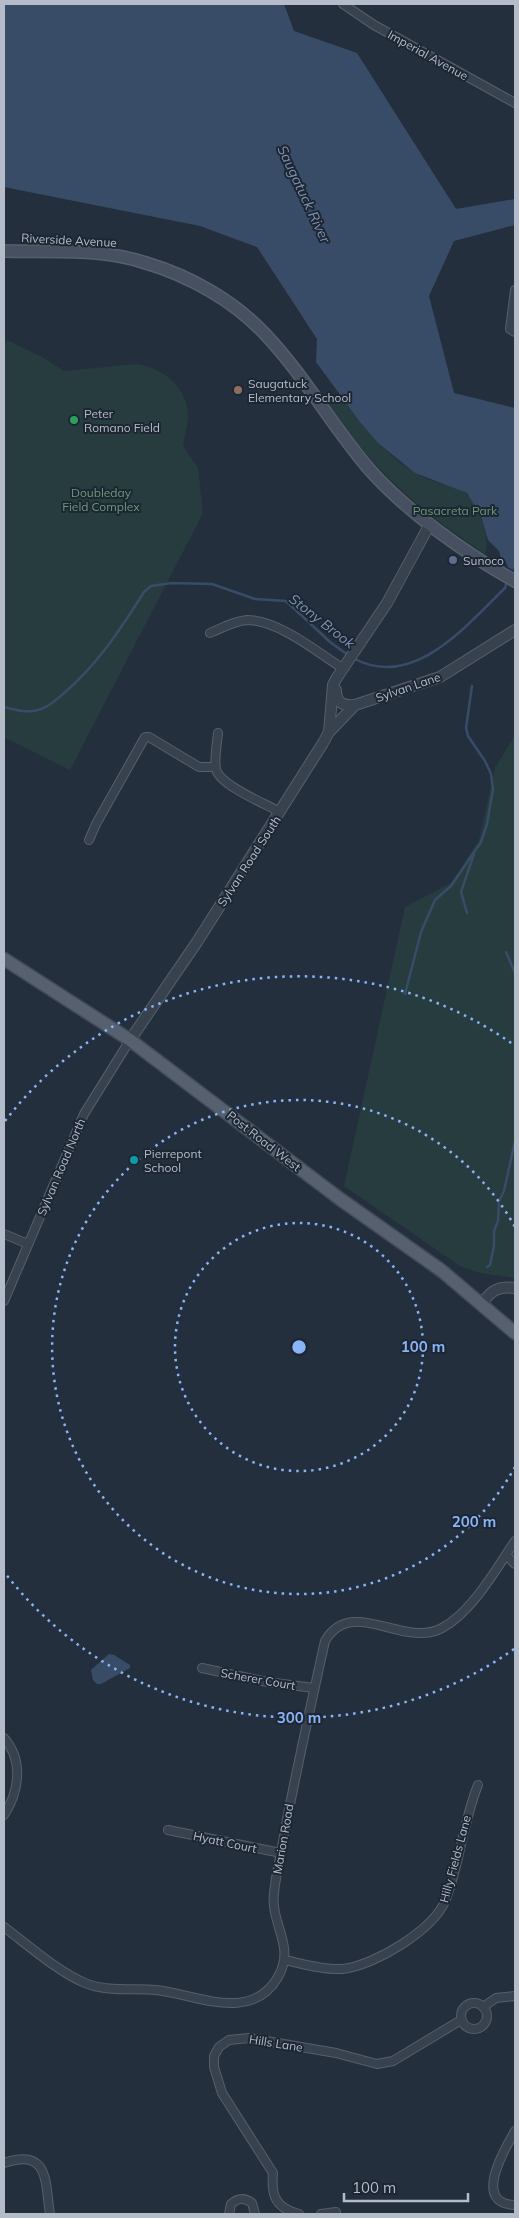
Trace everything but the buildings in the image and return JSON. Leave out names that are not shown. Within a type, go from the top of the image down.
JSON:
[{"type":"main road","name":"Riverside Avenue","points":[[4,251],[84,252],[119,256],[162,268],[196,283],[218,296],[264,333],[291,365],[369,468],[400,500],[430,524],[511,579]]},
{"type":"main road","name":"Post Road West","points":[[4,959],[130,1040],[326,1188],[427,1260],[482,1303],[515,1333]]},
{"type":"street","name":"Imperial Avenue","points":[[343,4],[374,25],[515,103]]},
{"type":"street","points":[[515,290],[510,329],[515,332]]},
{"type":"street","name":"Sylvan Road South","points":[[130,1040],[192,950],[329,732],[333,686],[352,653],[387,603],[430,524]]},
{"type":"street","points":[[210,633],[233,623],[246,620],[264,623],[286,632],[343,667]]},
{"type":"street","name":"Sylvan Lane","points":[[329,732],[355,706],[440,677],[515,630]]},
{"type":"street","name":"Sylvan Road South","points":[[343,667],[336,689],[337,699],[343,704],[355,706]]},
{"type":"street","points":[[218,733],[215,767],[217,774],[227,783],[280,812]]},
{"type":"street","points":[[89,840],[145,737],[149,737],[199,767],[215,767]]},
{"type":"street","name":"Sylvan Road North","points":[[4,1301],[86,1109],[130,1040]]},
{"type":"street","points":[[4,1234],[28,1244]]},
{"type":"street","points":[[482,1303],[492,1290],[504,1287],[515,1288]]},
{"type":"street","name":"Marion Road","points":[[285,1960],[284,1945],[273,1900],[314,1688],[325,1641],[336,1626],[346,1622],[414,1632],[440,1629],[454,1620],[469,1605],[515,1541]]},
{"type":"street","points":[[506,1555],[515,1564]]},
{"type":"street","name":"Scherer Court","points":[[202,1668],[267,1682],[314,1688]]},
{"type":"street","points":[[4,1738],[9,1744],[18,1775],[13,1799],[4,1815]]},
{"type":"street","name":"Hilly Fields Lane","points":[[285,1960],[329,1968],[350,1967],[376,1957],[425,1928],[438,1915],[446,1899],[470,1805],[478,1785]]},
{"type":"street","name":"Hyatt Court","points":[[168,1830],[281,1853]]},
{"type":"street","points":[[4,1927],[86,1984],[111,1988],[165,1991],[220,2004],[238,2003],[265,1992],[277,1979],[285,1960]]},
{"type":"street","name":"Hills Lane","points":[[298,2214],[286,2210],[278,2203],[272,2188],[273,2172],[222,2093],[214,2068],[214,2056],[219,2048],[229,2040],[249,2038],[336,2053],[377,2064],[393,2061],[461,2020],[461,2011],[467,2005],[476,2003],[483,2007],[496,1998],[515,1996]]},
{"type":"street","points":[[461,2020],[469,2029],[481,2028],[487,2018],[483,2007]]},
{"type":"street","points":[[515,2131],[502,2153],[493,2185],[494,2194],[498,2200],[515,2205]]},
{"type":"street","points":[[4,2163],[22,2159],[32,2161],[41,2167],[46,2178],[50,2214]]},
{"type":"street","points":[[229,2214],[231,2204],[244,2198],[252,2203],[255,2214]]},
{"type":"street","points":[[321,2214],[336,2212]]},
{"type":"green space","name":"Doubleday Field Complex","points":[[7,340],[42,357],[64,371],[137,364],[157,370],[166,376],[180,390],[185,399],[188,419],[183,446],[198,468],[203,513],[70,770],[4,737],[4,347]]},
{"type":"green space","name":"Pasacreta Park","points":[[340,394],[373,437],[392,456],[425,478],[455,488],[471,498],[477,507],[485,529],[485,554],[423,509],[368,456],[329,404]]},
{"type":"green space","points":[[515,735],[515,1278],[480,1273],[460,1266],[344,1186],[405,907],[451,883],[479,840],[495,768]]},
{"type":"water","name":"Saugatuck River","points":[[4,4],[284,4],[294,31],[357,53],[456,209],[515,199],[515,225],[454,241],[429,296],[454,393],[515,408],[515,564],[513,570],[508,567],[505,560],[501,558],[499,551],[488,540],[481,516],[467,493],[415,473],[378,443],[360,422],[316,362],[317,339],[257,247],[200,226],[4,187]]},
{"type":"water","points":[[109,1654],[130,1665],[130,1668],[101,1684],[97,1684],[93,1680],[91,1670]]},
{"type":"waterway","name":"Stony Brook","points":[[353,658],[375,666],[397,666],[417,660],[437,650],[456,636],[505,588],[507,581]]},
{"type":"waterway","name":"Stony Brook","points":[[4,707],[32,711],[44,708],[56,700],[76,683],[98,659],[144,592],[151,586],[172,583],[212,584],[255,599],[286,601],[330,642],[348,655]]},
{"type":"waterway","points":[[405,994],[421,932],[435,900],[451,886],[481,842],[487,824],[493,789],[491,774],[485,761],[468,736],[466,728],[472,686]]},
{"type":"waterway","points":[[467,913],[461,892],[474,854]]},
{"type":"waterway","points":[[506,952],[515,973]]},
{"type":"waterway","points":[[487,1267],[490,1265],[494,1246],[494,1231],[498,1221],[499,1201],[504,1191],[515,1141]]},
{"type":"place","name":"Saugatuck Elementary School","points":[[238,390]]},
{"type":"place","name":"Peter Romano Field","points":[[74,420]]},
{"type":"place","name":"Sunoco","points":[[453,560]]},
{"type":"place","name":"Pierrepont School","points":[[134,1160]]}]
